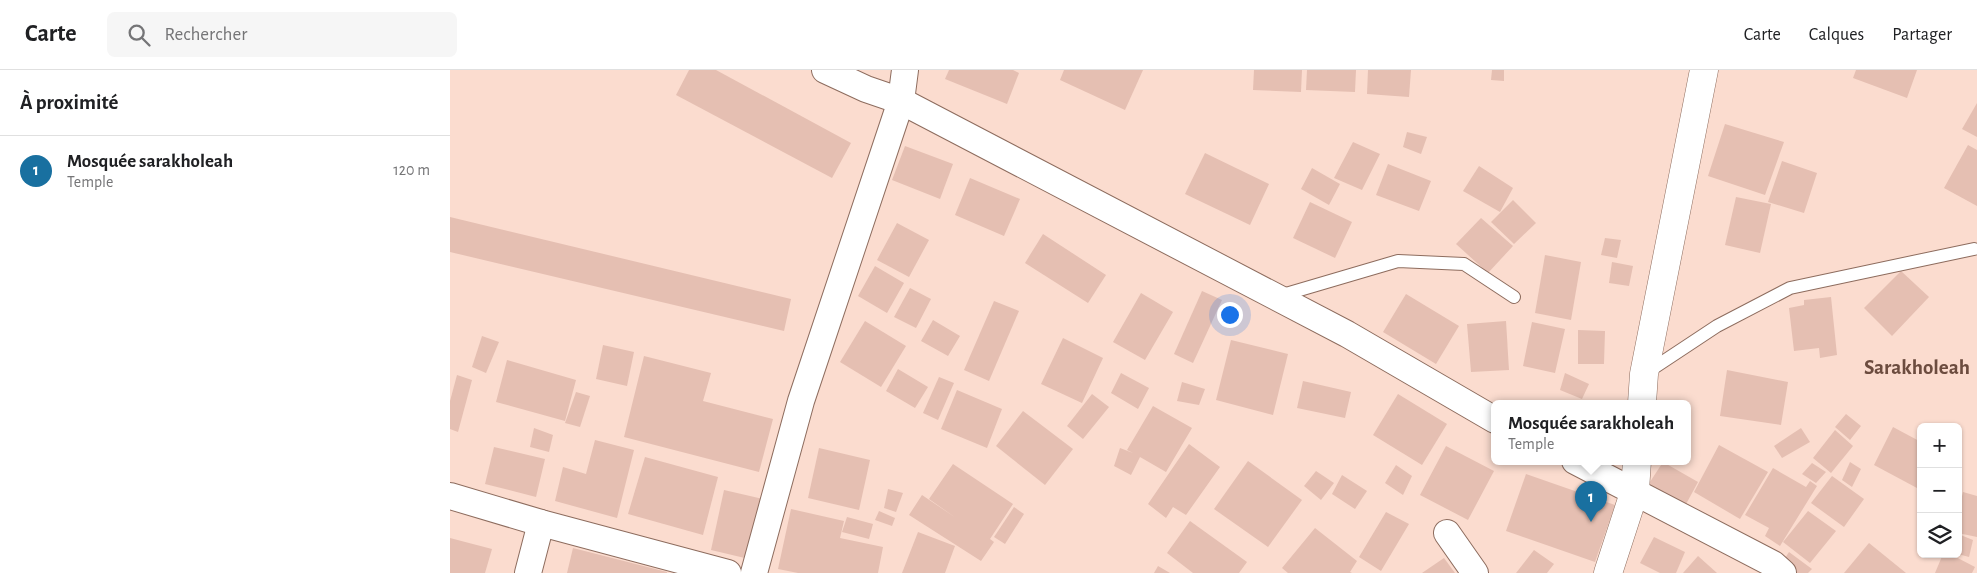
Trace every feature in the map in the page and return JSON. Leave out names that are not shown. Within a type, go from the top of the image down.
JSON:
[{"type":"street","points":[[825,70],[866,89],[901,101],[1347,334],[1491,418]]},
{"type":"street","points":[[754,573],[801,401],[901,101],[905,70]]},
{"type":"street","points":[[1642,400],[1644,374],[1704,70]]},
{"type":"street","points":[[1583,465],[1635,490],[1773,564],[1783,573]]},
{"type":"street","points":[[1608,573],[1635,490],[1637,465]]},
{"type":"street","points":[[450,496],[541,523],[728,573]]},
{"type":"street","points":[[528,573],[541,523]]},
{"type":"street","points":[[1447,533],[1475,573]]},
{"type":"lane","points":[[1644,374],[1717,326],[1790,288],[1974,249]]},
{"type":"lane","points":[[1275,297],[1398,261],[1464,264],[1514,297]]},
{"type":"building","points":[[689,70],[716,70],[851,143],[832,178],[676,95]]},
{"type":"building","points":[[949,70],[1013,70],[1019,73],[1007,104],[945,79]]},
{"type":"building","points":[[1064,70],[1143,70],[1125,110],[1060,80]]},
{"type":"building","points":[[1254,70],[1302,70],[1301,92],[1253,90]]},
{"type":"building","points":[[1307,70],[1356,70],[1355,92],[1306,90]]},
{"type":"building","points":[[1368,70],[1411,70],[1409,97],[1367,94]]},
{"type":"building","points":[[1492,70],[1504,70],[1504,81],[1491,80]]},
{"type":"building","points":[[1856,70],[1917,70],[1907,98],[1853,78]]},
{"type":"building","points":[[1977,103],[1977,137],[1962,129]]},
{"type":"building","points":[[1725,124],[1784,142],[1765,195],[1708,176]]},
{"type":"building","points":[[1407,132],[1427,137],[1421,154],[1403,147]]},
{"type":"building","points":[[1353,142],[1380,154],[1362,190],[1334,178]]},
{"type":"building","points":[[1968,145],[1977,150],[1977,206],[1944,188]]},
{"type":"building","points":[[905,146],[953,164],[940,199],[892,180]]},
{"type":"building","points":[[1205,153],[1269,184],[1250,225],[1185,194]]},
{"type":"building","points":[[1782,161],[1817,173],[1804,213],[1768,202]]},
{"type":"building","points":[[1388,164],[1431,181],[1419,211],[1376,195]]},
{"type":"building","points":[[1479,166],[1513,188],[1500,212],[1463,191]]},
{"type":"building","points":[[1312,168],[1340,184],[1329,205],[1301,189]]},
{"type":"building","points":[[970,178],[1020,199],[1004,236],[955,215]]},
{"type":"building","points":[[1736,197],[1771,204],[1760,253],[1725,245]]},
{"type":"building","points":[[1513,200],[1536,223],[1514,244],[1491,222]]},
{"type":"building","points":[[1310,202],[1352,222],[1335,258],[1293,238]]},
{"type":"building","points":[[450,217],[791,299],[784,331],[450,252]]},
{"type":"building","points":[[1481,218],[1513,246],[1488,273],[1456,244]]},
{"type":"building","points":[[897,223],[929,240],[909,277],[877,260]]},
{"type":"building","points":[[1043,234],[1106,275],[1088,303],[1025,263]]},
{"type":"building","points":[[1605,238],[1621,240],[1617,258],[1601,255]]},
{"type":"building","points":[[1545,255],[1581,262],[1571,320],[1535,313]]},
{"type":"building","points":[[1612,262],[1633,266],[1629,286],[1609,283]]},
{"type":"building","points":[[875,266],[904,283],[887,313],[858,296]]},
{"type":"building","points":[[1901,271],[1929,297],[1892,336],[1864,308]]},
{"type":"building","points":[[910,288],[931,299],[916,328],[894,317]]},
{"type":"building","points":[[1202,291],[1222,300],[1193,363],[1174,354]]},
{"type":"building","points":[[1141,293],[1173,312],[1145,360],[1113,342]]},
{"type":"building","points":[[1406,294],[1459,326],[1436,364],[1383,332]]},
{"type":"building","points":[[1831,297],[1837,355],[1820,358],[1819,348],[1794,351],[1789,308],[1804,305],[1804,300]]},
{"type":"building","points":[[994,301],[1019,311],[989,381],[964,370]]},
{"type":"building","points":[[933,320],[960,336],[948,356],[921,341]]},
{"type":"building","points":[[865,321],[906,346],[881,387],[840,362]]},
{"type":"building","points":[[1506,321],[1509,370],[1471,372],[1467,324]]},
{"type":"building","points":[[1532,322],[1565,329],[1555,373],[1523,366]]},
{"type":"building","points":[[1578,330],[1605,331],[1604,364],[1578,364]]},
{"type":"building","points":[[482,336],[499,342],[486,373],[472,367]]},
{"type":"building","points":[[1063,338],[1103,358],[1082,403],[1041,384]]},
{"type":"building","points":[[1231,340],[1288,354],[1273,415],[1216,400]]},
{"type":"building","points":[[603,345],[634,352],[627,386],[596,379]]},
{"type":"building","points":[[644,356],[711,373],[703,401],[773,419],[759,472],[624,437]]},
{"type":"building","points":[[507,360],[576,380],[565,421],[496,402]]},
{"type":"building","points":[[898,369],[928,387],[915,408],[886,391]]},
{"type":"building","points":[[1727,370],[1788,382],[1781,425],[1720,416]]},
{"type":"building","points":[[1121,373],[1149,388],[1138,409],[1111,393]]},
{"type":"building","points":[[1565,373],[1589,384],[1582,399],[1560,390]]},
{"type":"building","points":[[457,375],[472,380],[458,432],[450,429],[450,401]]},
{"type":"building","points":[[939,377],[954,383],[938,420],[923,413]]},
{"type":"building","points":[[1303,381],[1351,392],[1345,418],[1297,408]]},
{"type":"building","points":[[1182,382],[1205,389],[1199,405],[1177,401]]},
{"type":"building","points":[[957,390],[1002,409],[987,448],[941,429]]},
{"type":"building","points":[[576,392],[590,396],[580,427],[565,423]]},
{"type":"building","points":[[1092,394],[1109,407],[1083,439],[1067,426]]},
{"type":"building","points":[[1398,394],[1447,424],[1422,465],[1373,435]]},
{"type":"building","points":[[1153,406],[1192,428],[1166,472],[1140,457],[1131,475],[1114,466],[1120,448],[1133,453],[1127,450]]},
{"type":"building","points":[[1023,411],[1073,449],[1045,485],[996,446]]},
{"type":"building","points":[[1846,414],[1861,426],[1850,440],[1835,427]]},
{"type":"building","points":[[1893,427],[1917,440],[1917,488],[1874,465]]},
{"type":"building","points":[[534,428],[553,435],[549,452],[530,447]]},
{"type":"building","points":[[1801,428],[1810,442],[1782,458],[1774,446]]},
{"type":"building","points":[[1835,430],[1853,446],[1831,473],[1813,458]]},
{"type":"building","points":[[595,440],[634,450],[617,518],[555,501],[563,467],[586,474]]},
{"type":"building","points":[[1189,444],[1220,467],[1186,515],[1173,507],[1166,518],[1148,504]]},
{"type":"building","points":[[1719,445],[1768,472],[1740,519],[1694,492]]},
{"type":"building","points":[[1446,446],[1494,471],[1468,520],[1420,495]]},
{"type":"building","points":[[494,447],[545,459],[536,497],[485,484]]},
{"type":"building","points":[[819,448],[870,460],[859,510],[808,498]]},
{"type":"building","points":[[645,457],[718,477],[703,535],[628,514]]},
{"type":"building","points":[[1248,461],[1302,500],[1268,547],[1214,509]]},
{"type":"building","points":[[1850,462],[1861,469],[1852,487],[1842,480]]},
{"type":"building","points":[[1812,463],[1826,472],[1816,483],[1802,474]]},
{"type":"building","points":[[953,464],[1013,504],[990,539],[994,542],[981,561],[909,515],[922,495],[956,518],[929,499]]},
{"type":"building","points":[[1396,465],[1412,476],[1403,495],[1385,483]]},
{"type":"building","points":[[1661,465],[1668,465],[1698,482],[1685,506],[1648,485]]},
{"type":"building","points":[[1773,468],[1806,487],[1810,481],[1817,486],[1780,546],[1765,536],[1769,528],[1745,515]]},
{"type":"building","points":[[1316,471],[1334,483],[1321,500],[1304,486]]},
{"type":"building","points":[[1526,474],[1615,505],[1595,562],[1506,531]]},
{"type":"building","points":[[1342,475],[1367,491],[1355,509],[1332,494]]},
{"type":"building","points":[[1832,476],[1864,499],[1844,527],[1811,503]]},
{"type":"building","points":[[888,489],[903,493],[896,512],[884,508]]},
{"type":"building","points":[[724,490],[763,499],[749,559],[711,550]]},
{"type":"building","points":[[1963,492],[1977,496],[1977,537],[1962,534]]},
{"type":"building","points":[[1014,507],[1024,514],[1005,544],[994,537]]},
{"type":"building","points":[[791,509],[844,521],[840,538],[883,547],[878,573],[798,573],[778,569]]},
{"type":"building","points":[[879,511],[895,518],[892,526],[875,520]]},
{"type":"building","points":[[1808,511],[1836,531],[1810,563],[1783,542]]},
{"type":"building","points":[[1386,512],[1409,524],[1381,571],[1359,557]]},
{"type":"building","points":[[847,517],[873,524],[869,539],[842,532]]},
{"type":"building","points":[[1190,521],[1247,562],[1239,573],[1193,573],[1167,553]]},
{"type":"building","points":[[1315,528],[1357,561],[1350,572],[1352,573],[1288,573],[1282,568]]},
{"type":"building","points":[[918,532],[955,546],[945,573],[902,573]]},
{"type":"building","points":[[1962,536],[1973,540],[1969,557],[1962,555]]},
{"type":"building","points":[[1654,537],[1685,552],[1676,573],[1660,573],[1640,563]]},
{"type":"building","points":[[450,538],[492,549],[485,573],[450,573]]},
{"type":"building","points":[[1869,543],[1906,573],[1844,573]]},
{"type":"building","points":[[573,548],[667,572],[667,573],[567,573]]},
{"type":"building","points":[[1534,550],[1554,564],[1547,573],[1516,573]]},
{"type":"building","points":[[1789,552],[1812,569],[1808,573],[1789,573],[1780,566]]},
{"type":"building","points":[[1698,556],[1717,573],[1683,573]]},
{"type":"building","points":[[1444,558],[1455,573],[1422,573]]},
{"type":"building","points":[[1941,558],[1958,558],[1975,567],[1972,573],[1935,573]]},
{"type":"building","points":[[1158,566],[1170,573],[1154,573]]},
{"type":"place","name":"Mosquée sarakholeah","points":[[1591,522]]},
{"type":"district","name":"Sarakholeah","points":[[1917,367]]}]
